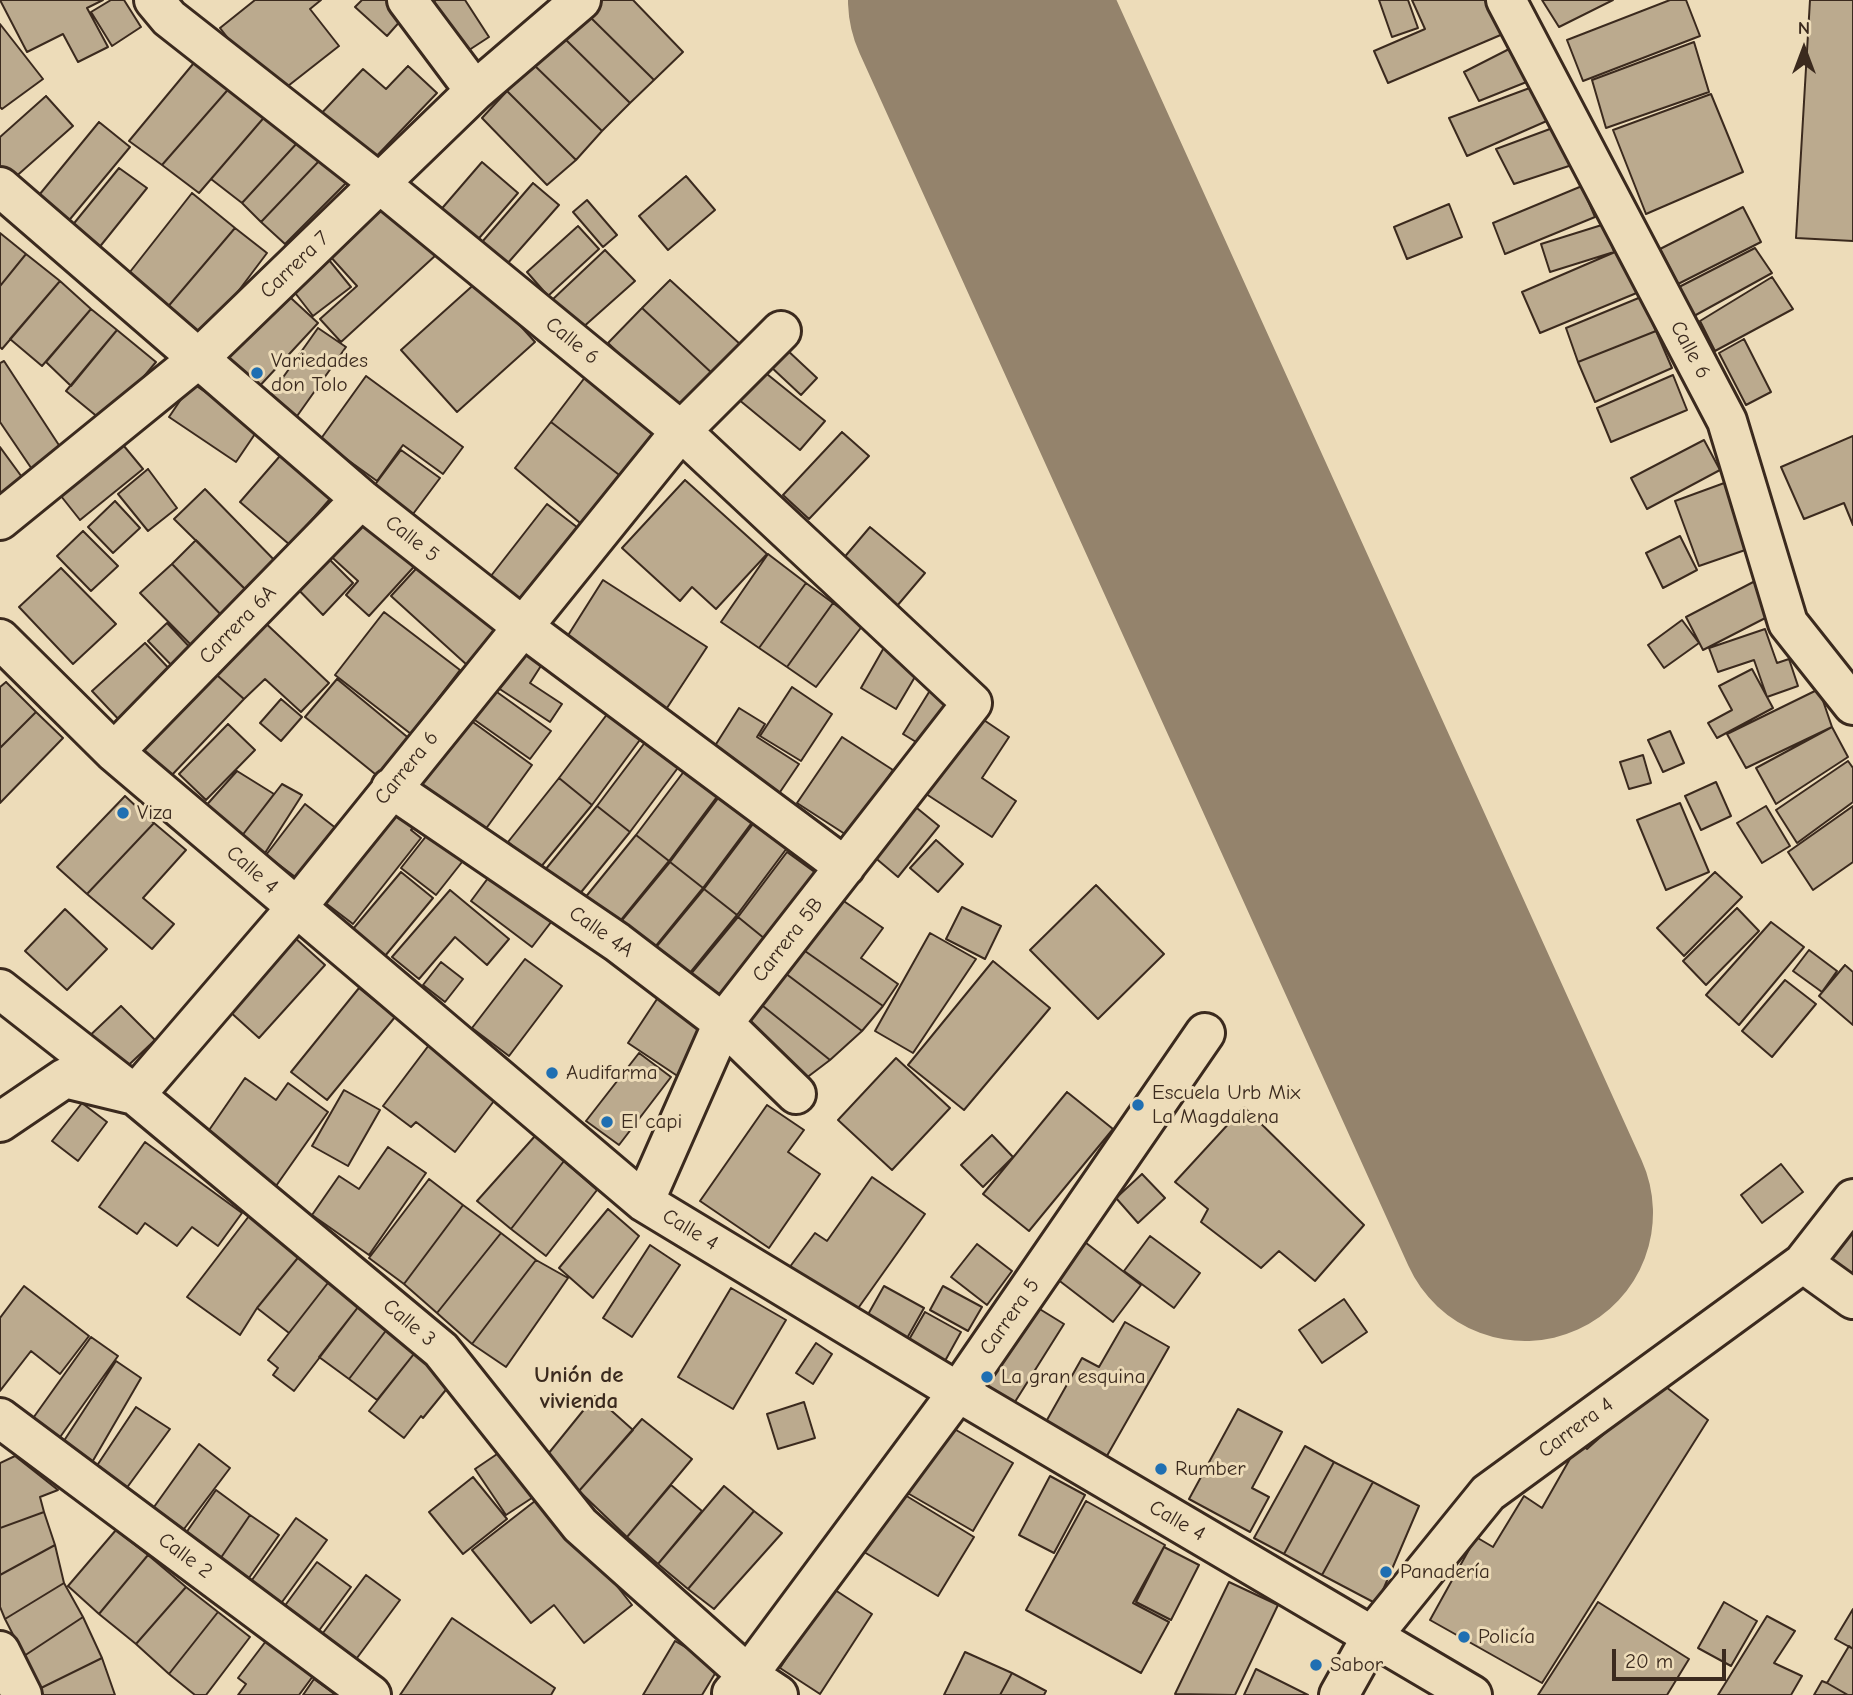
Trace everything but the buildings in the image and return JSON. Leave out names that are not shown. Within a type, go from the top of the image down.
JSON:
[{"type":"street","name":"Calle 6","points":[[154,0],[169,18],[379,183],[681,431],[972,703]]},
{"type":"street","points":[[407,0],[475,91]]},
{"type":"street","name":"Carrera 7","points":[[0,520],[198,359],[475,91],[581,0]]},
{"type":"street","name":"Calle 6","points":[[1506,0],[1727,421],[1788,623],[1853,705]]},
{"type":"street","name":"Calle 5","points":[[0,187],[361,499],[523,626],[845,867]]},
{"type":"street","name":"Carrera 6","points":[[135,1095],[296,908],[681,431],[781,331]]},
{"type":"street","name":"Carrera 6A","points":[[114,752],[361,499]]},
{"type":"street","name":"Calle 4","points":[[0,639],[114,752],[644,1202],[958,1392],[1472,1695]]},
{"type":"street","name":"Carrera 5B","points":[[644,1202],[723,1023],[972,703]]},
{"type":"street","name":"Calle 4A","points":[[391,788],[617,942],[723,1023],[796,1094]]},
{"type":"street","name":"Calle 3","points":[[0,989],[135,1095],[441,1350],[580,1525],[752,1688]]},
{"type":"street","name":"Carrera 5","points":[[752,1688],[1205,1033]]},
{"type":"street","points":[[0,1122],[65,1078],[135,1095]]},
{"type":"street","name":"Carrera 4","points":[[1339,1695],[1372,1636],[1488,1493],[1803,1263],[1853,1199]]},
{"type":"street","points":[[1803,1263],[1853,1299]]},
{"type":"street","name":"Calle 2","points":[[0,1418],[370,1695]]},
{"type":"runway","points":[[976,0],[1525,1213]]},
{"type":"place","name":"Variedades don Tolo","points":[[257,373]]},
{"type":"place","name":"Viza","points":[[123,813]]},
{"type":"place","name":"Audifarma","points":[[552,1073]]},
{"type":"place","name":"Escuela Urb Mix La Magdalena","points":[[1138,1105]]},
{"type":"place","name":"El capi","points":[[607,1122]]},
{"type":"place","name":"La gran esquina","points":[[987,1377]]},
{"type":"place","name":"Rumber","points":[[1161,1469]]},
{"type":"place","name":"Panadería","points":[[1386,1572]]},
{"type":"place","name":"Policía","points":[[1464,1637]]},
{"type":"place","name":"Sabor","points":[[1316,1665]]},
{"type":"district","name":"Unión de vivienda","points":[[579,1388]]}]
